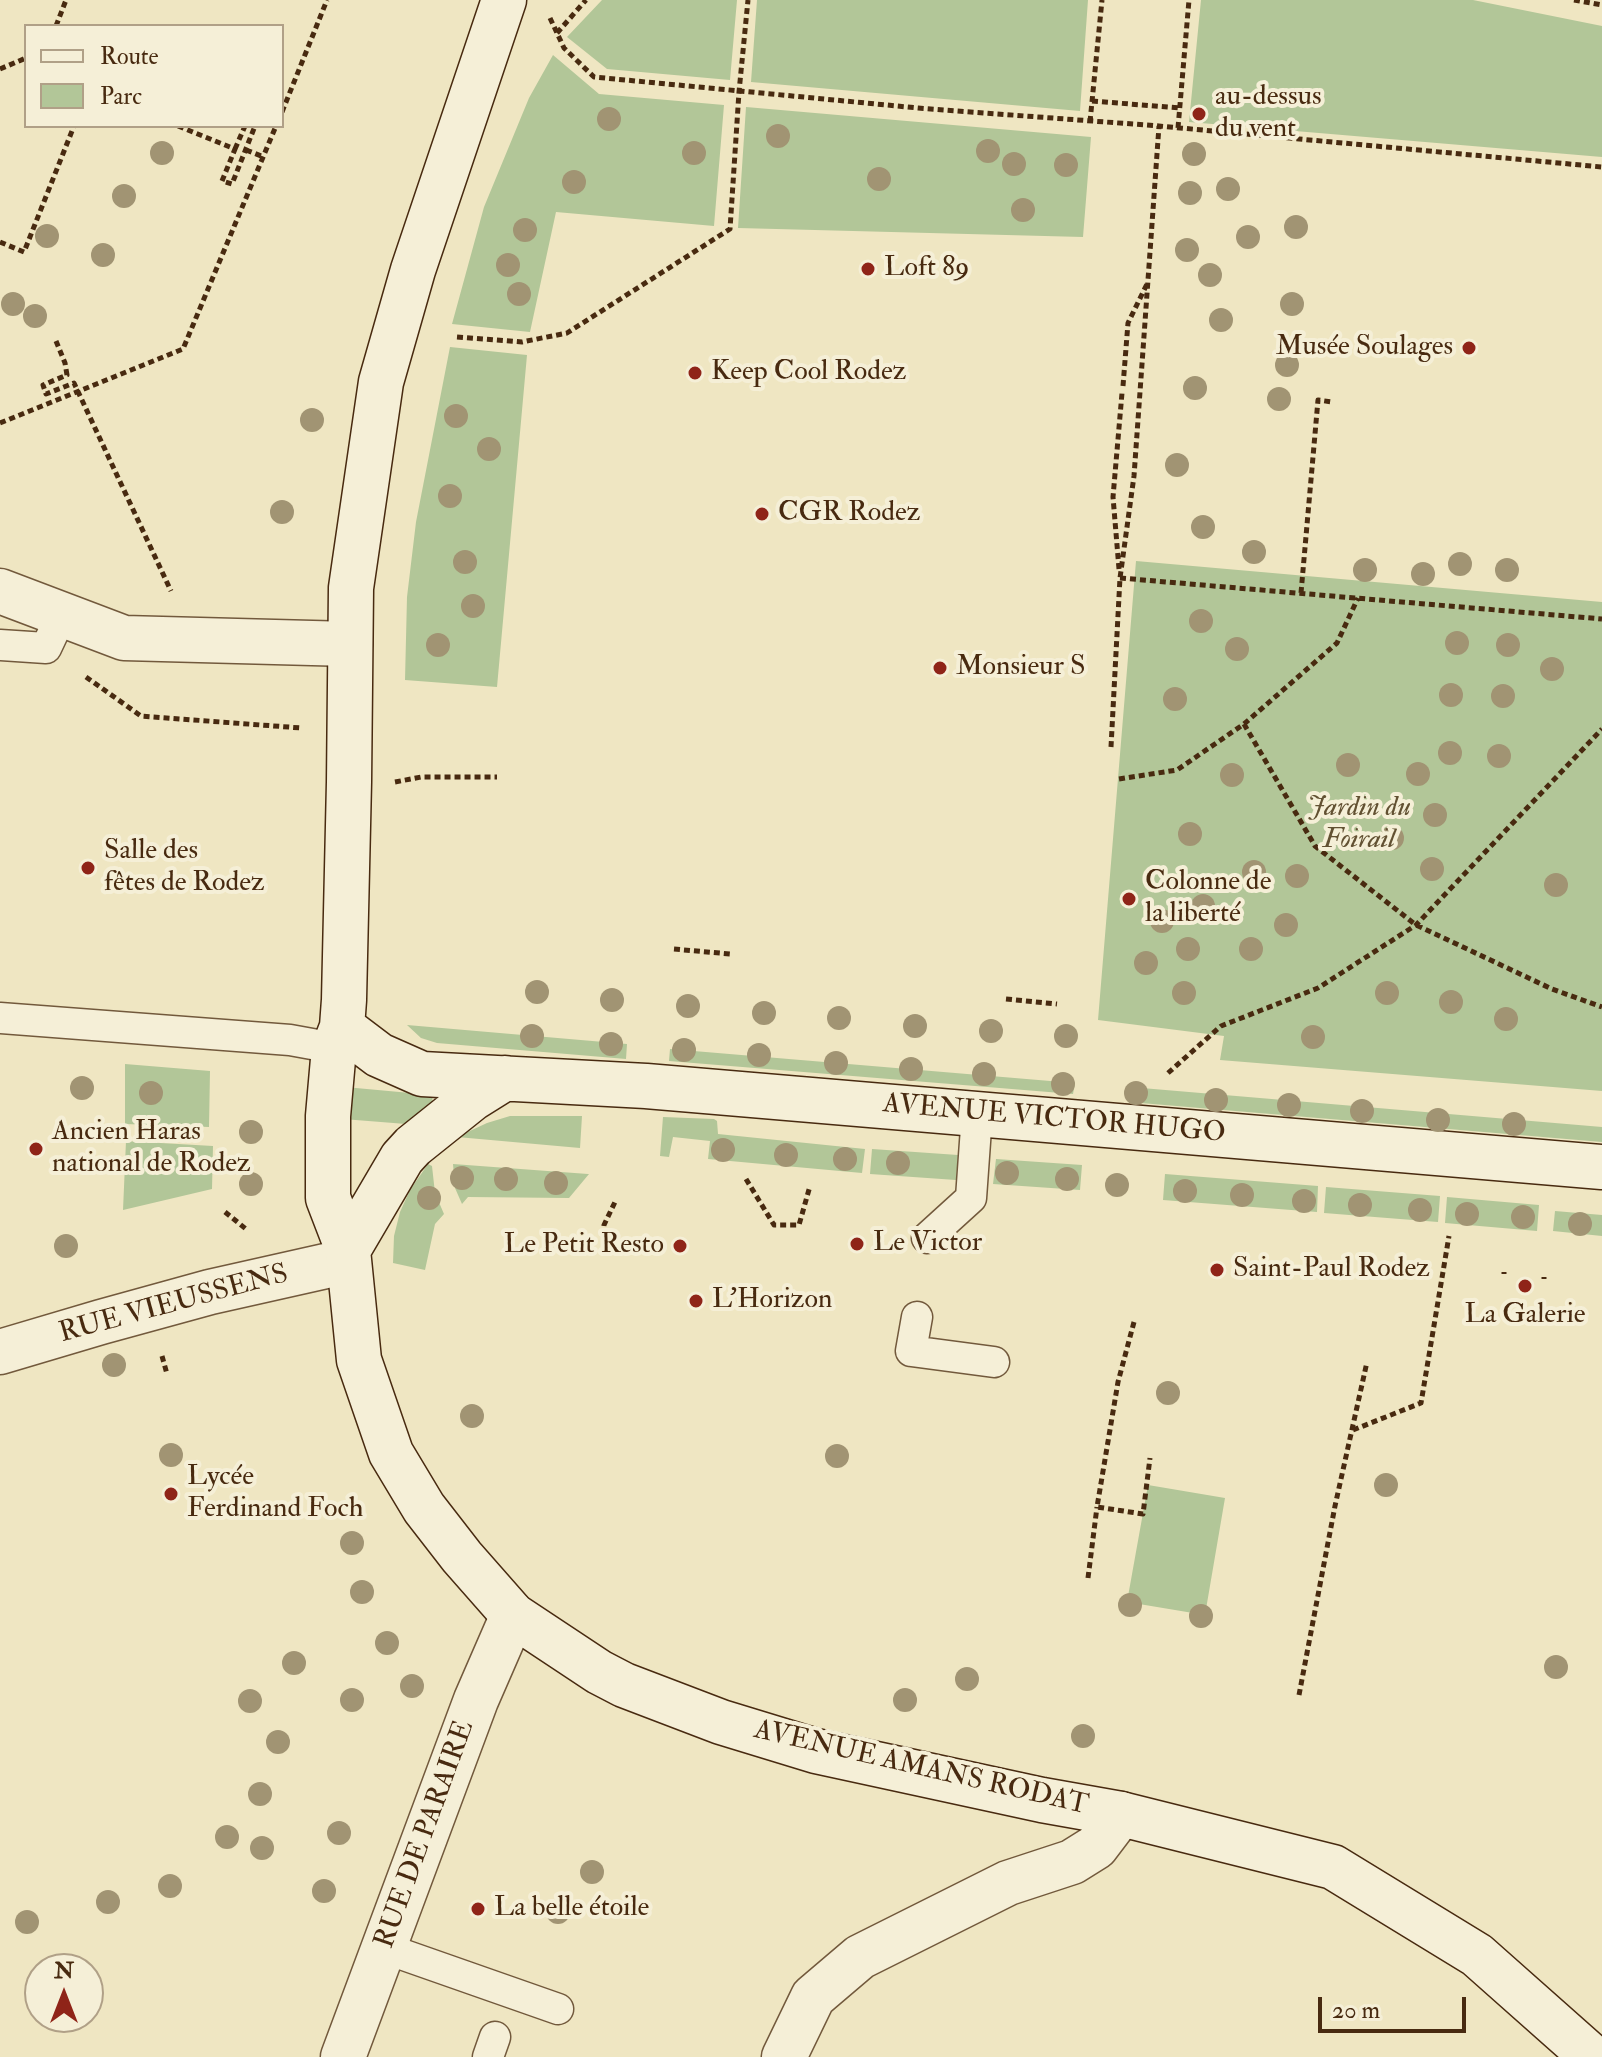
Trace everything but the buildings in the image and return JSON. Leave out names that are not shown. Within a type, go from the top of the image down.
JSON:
[{"type":"main road","name":"AVENUE AMANS RODAT","points":[[504,0],[413,270],[381,382],[351,588],[344,1000],[328,1116],[328,1198],[348,1255],[359,1360],[391,1453],[424,1508],[513,1615],[624,1685],[721,1722],[816,1751],[1121,1814],[1333,1867],[1477,1955],[1592,2057]]},
{"type":"main road","points":[[0,591],[54,631],[124,638],[350,644]]},
{"type":"main road","name":"AVENUE VICTOR HUGO","points":[[338,1038],[422,1074],[646,1086],[1602,1167]]},
{"type":"main road","points":[[348,1255],[402,1158],[473,1098],[505,1078]]},
{"type":"main road","name":"RUE VIEUSSENS","points":[[0,1352],[348,1255]]},
{"type":"main road","name":"RUE DE PARAIRE","points":[[343,2057],[476,1700],[513,1615]]},
{"type":"main road","points":[[784,2057],[813,1997],[860,1957],[1008,1883],[1072,1862],[1096,1847],[1121,1814]]},
{"type":"lane","points":[[0,645],[54,631]]},
{"type":"lane","points":[[0,1018],[290,1040],[338,1038]]},
{"type":"lane","points":[[927,1238],[971,1198],[977,1114]]},
{"type":"lane","points":[[917,1317],[911,1351],[994,1362]]},
{"type":"lane","points":[[384,1948],[558,2009]]},
{"type":"path","points":[[57,24],[66,0]]},
{"type":"path","points":[[284,107],[327,0]]},
{"type":"path","points":[[557,33],[586,0]]},
{"type":"path","points":[[457,337],[522,342],[567,333],[730,229],[748,0]]},
{"type":"path","points":[[1090,122],[1102,0]]},
{"type":"path","points":[[1178,128],[1189,0]]},
{"type":"path","points":[[1574,0],[1602,5]]},
{"type":"path","points":[[546,11],[564,48],[594,77],[1602,167]]},
{"type":"path","points":[[0,69],[24,59]]},
{"type":"path","points":[[1092,101],[1180,108]]},
{"type":"path","points":[[1111,747],[1120,578],[1134,476],[1159,126]]},
{"type":"path","points":[[0,242],[24,252],[73,128]]},
{"type":"path","points":[[183,128],[235,149]]},
{"type":"path","points":[[244,128],[222,181],[232,184],[254,128]]},
{"type":"path","points":[[0,423],[183,349],[275,128]]},
{"type":"path","points":[[246,150],[264,157]]},
{"type":"path","points":[[1120,578],[1113,497],[1128,323],[1149,280]]},
{"type":"path","points":[[56,341],[67,375],[43,385],[46,394],[74,383],[174,600]]},
{"type":"path","points":[[1301,593],[1318,400],[1332,402]]},
{"type":"path","points":[[1120,578],[1602,619]]},
{"type":"path","points":[[1119,779],[1177,770],[1244,724],[1337,643],[1358,598]]},
{"type":"path","points":[[54,631],[141,716],[301,728]]},
{"type":"path","points":[[1244,724],[1315,846],[1416,925],[1552,989],[1602,1007]]},
{"type":"path","points":[[1168,1073],[1221,1026],[1318,988],[1416,925],[1602,729]]},
{"type":"path","points":[[421,777],[497,777]]},
{"type":"path","points":[[674,949],[730,954]]},
{"type":"path","points":[[1006,999],[1057,1004]]},
{"type":"path","points":[[746,1179],[774,1225],[799,1225],[810,1186]]},
{"type":"path","points":[[603,1236],[604,1225],[615,1202]]},
{"type":"path","points":[[225,1212],[246,1229]]},
{"type":"path","points":[[1352,1431],[1421,1403],[1449,1236]]},
{"type":"path","points":[[1088,1578],[1118,1382],[1134,1322]]},
{"type":"path","points":[[1299,1695],[1335,1506],[1367,1362]]},
{"type":"path","points":[[1097,1507],[1143,1514],[1150,1458]]},
{"type":"green space","points":[[602,0],[737,0],[730,80],[607,69],[567,37]]},
{"type":"green space","points":[[757,0],[1088,0],[1080,111],[751,82]]},
{"type":"green space","points":[[1201,0],[1473,0],[1602,26],[1602,157],[1189,122]]},
{"type":"green space","points":[[553,55],[599,94],[724,105],[714,226],[556,212],[530,332],[452,324],[484,207],[529,98]]},
{"type":"green space","points":[[746,107],[1091,137],[1083,237],[738,228]]},
{"type":"green space","points":[[450,347],[527,355],[497,687],[405,680],[407,597],[416,522]]},
{"type":"green space","name":"Jardin du Foirail","points":[[1136,561],[1602,602],[1602,1091],[1220,1060],[1224,1036],[1098,1020]]},
{"type":"green space","points":[[407,1025],[627,1044],[626,1059],[437,1043],[421,1038]]},
{"type":"green space","points":[[670,1049],[1075,1083],[1073,1094],[669,1061]]},
{"type":"green space","points":[[125,1064],[210,1071],[209,1127],[125,1124]]},
{"type":"green space","points":[[345,1087],[432,1095],[433,1106],[406,1124],[343,1119]]},
{"type":"green space","points":[[1130,1087],[1602,1127],[1602,1142],[1129,1102]]},
{"type":"green space","points":[[510,1116],[582,1116],[580,1148],[457,1137]]},
{"type":"green space","points":[[663,1117],[714,1119],[718,1134],[865,1149],[862,1173],[708,1159],[710,1141],[673,1137],[669,1157],[660,1156]]},
{"type":"green space","points":[[126,1141],[213,1146],[212,1189],[123,1210]]},
{"type":"green space","points":[[872,1149],[958,1155],[956,1180],[870,1174]]},
{"type":"green space","points":[[996,1159],[1082,1165],[1080,1190],[993,1184]]},
{"type":"green space","points":[[428,1164],[432,1166],[435,1193],[444,1214],[435,1224],[425,1270],[393,1263],[394,1236],[400,1212],[410,1190]]},
{"type":"green space","points":[[453,1164],[589,1174],[569,1198],[468,1197],[462,1204],[455,1188]]},
{"type":"green space","points":[[1165,1174],[1318,1186],[1317,1212],[1163,1200]]},
{"type":"green space","points":[[1326,1187],[1440,1196],[1438,1222],[1324,1213]]},
{"type":"green space","points":[[1447,1197],[1539,1205],[1537,1231],[1445,1223]]},
{"type":"green space","points":[[1555,1211],[1602,1215],[1602,1236],[1553,1231]]},
{"type":"green space","points":[[1148,1485],[1225,1498],[1205,1615],[1127,1602]]},
{"type":"place","name":"au-dessus du vent","points":[[1199,114]]},
{"type":"place","name":"Loft 89","points":[[868,269]]},
{"type":"place","name":"Musée Soulages","points":[[1469,348]]},
{"type":"place","name":"Keep Cool Rodez","points":[[695,373]]},
{"type":"place","name":"CGR Rodez","points":[[762,514]]},
{"type":"place","name":"Monsieur S","points":[[940,668]]},
{"type":"place","name":"Salle des fêtes de Rodez","points":[[88,868]]},
{"type":"place","name":"Colonne de la liberté","points":[[1129,899]]},
{"type":"place","name":"Ancien Haras national de Rodez","points":[[36,1149]]},
{"type":"place","name":"Le Victor","points":[[857,1244]]},
{"type":"place","name":"Le Petit Resto","points":[[680,1246]]},
{"type":"place","name":"Saint-Paul Rodez","points":[[1217,1270]]},
{"type":"place","name":"La Galerie","points":[[1525,1286]]},
{"type":"place","name":"L'Horizon","points":[[696,1301]]},
{"type":"place","name":"Lycée Ferdinand Foch","points":[[171,1494]]},
{"type":"place","name":"La belle étoile","points":[[478,1909]]}]
